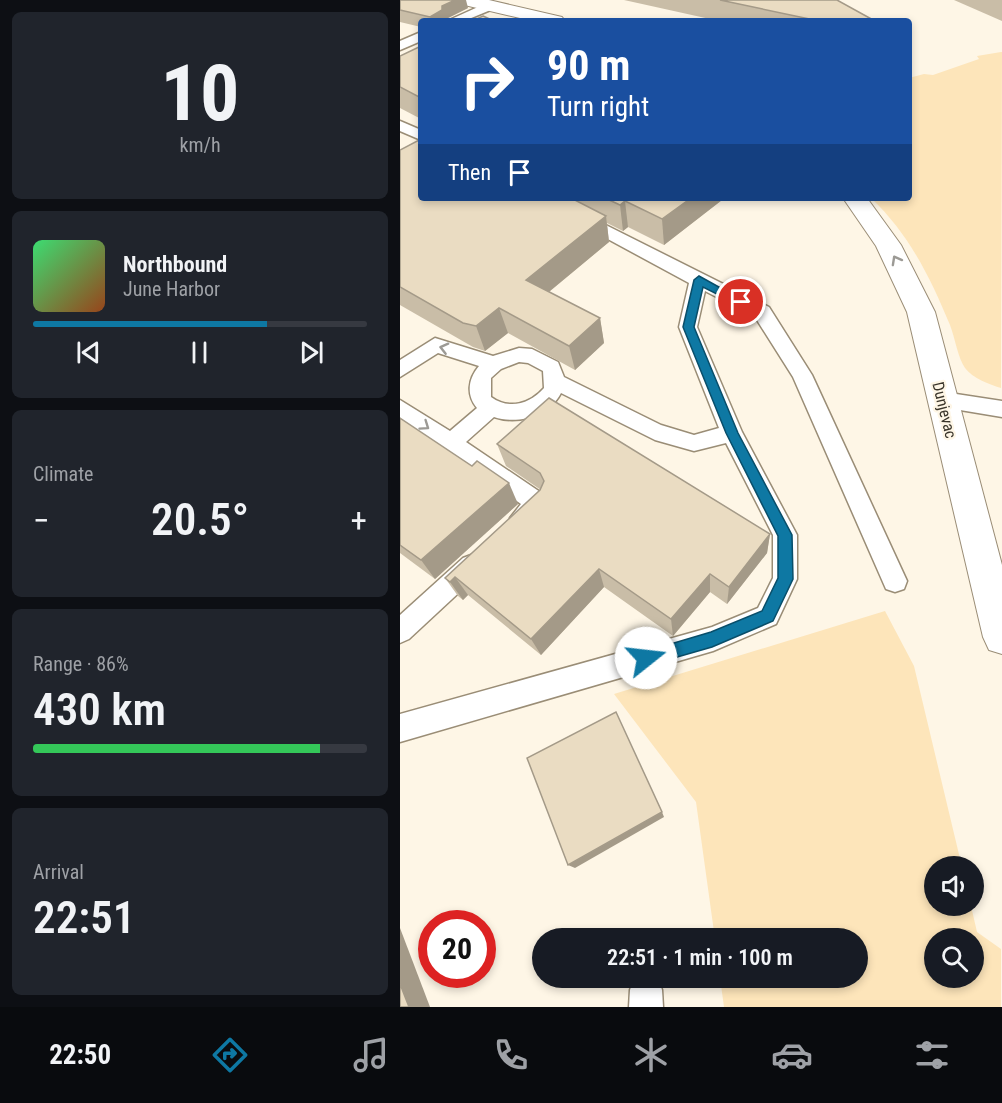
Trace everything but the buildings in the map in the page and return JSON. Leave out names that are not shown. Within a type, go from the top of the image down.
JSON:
[{"type":"street","points":[[466,0],[543,18]]},
{"type":"street","name":"Dunjevac","points":[[857,201],[888,245],[921,312],[1002,637]]},
{"type":"lane","points":[[459,18],[489,6]]},
{"type":"lane","points":[[400,46],[418,37]]},
{"type":"lane","points":[[400,125],[418,134]]},
{"type":"lane","points":[[546,201],[762,312],[802,375],[895,581]]},
{"type":"lane","points":[[400,728],[712,639],[767,616],[785,579],[785,535],[732,433],[688,327],[699,280]]},
{"type":"lane","points":[[400,370],[435,345],[494,363]]},
{"type":"lane","points":[[532,356],[551,367],[555,381],[552,391],[534,407],[507,412],[491,408],[482,401],[478,382],[483,372],[506,357],[532,356]]},
{"type":"lane","points":[[555,381],[655,432],[694,443],[732,433]]},
{"type":"lane","points":[[943,400],[1002,409]]},
{"type":"lane","points":[[400,408],[538,503],[504,535]]},
{"type":"lane","points":[[450,443],[491,408]]},
{"type":"lane","points":[[400,631],[486,551]]},
{"type":"shaded area","points":[[1002,52],[1001,388],[977,378],[965,368],[950,325],[926,273],[897,226],[874,201],[912,201],[912,77],[924,74],[933,75],[979,59],[977,56]]},
{"type":"shaded area","points":[[885,611],[914,666],[959,856],[924,856],[924,916],[973,916],[976,928],[924,928],[924,988],[984,988],[984,937],[1001,949],[1001,1007],[724,1007],[721,988],[868,988],[868,928],[713,928],[696,802],[614,694]]},
{"type":"route","points":[[646,658],[712,639],[767,616],[785,579],[785,535],[732,433],[688,327],[699,280],[741,302]]}]
